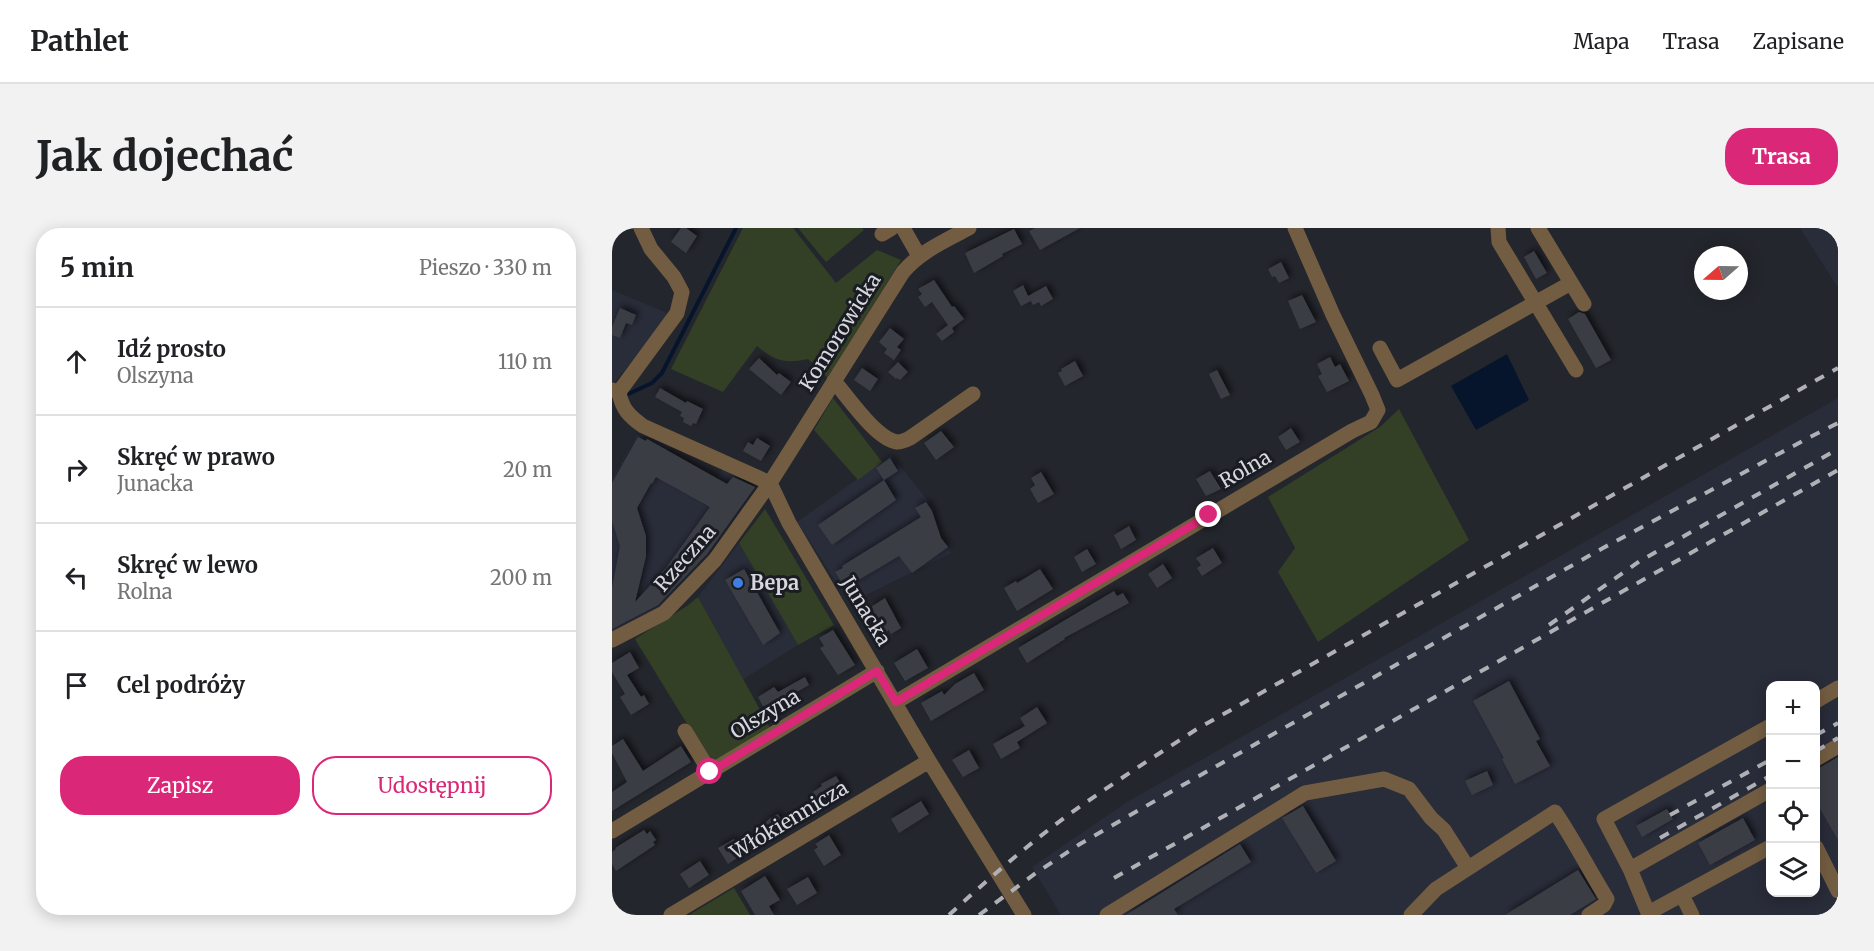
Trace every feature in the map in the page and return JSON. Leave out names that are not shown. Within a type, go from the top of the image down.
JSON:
[{"type":"street","points":[[641,228],[651,249],[674,277],[682,292],[677,313],[615,391],[621,404],[628,416],[643,426],[770,483]]},
{"type":"street","points":[[903,228],[919,256]]},
{"type":"street","name":"Komorowicka","points":[[770,483],[903,272],[919,256],[969,228]]},
{"type":"street","name":"Rolna","points":[[896,702],[1321,449],[1371,422],[1378,410],[1337,325],[1295,228]]},
{"type":"street","points":[[1498,228],[1499,242],[1576,370]]},
{"type":"street","points":[[1538,228],[1584,304]]},
{"type":"street","points":[[1380,348],[1397,380],[1570,283]]},
{"type":"street","points":[[834,381],[875,429],[889,440],[899,442],[910,438],[973,394]]},
{"type":"street","name":"Junacka","points":[[770,483],[789,523],[1017,912]]},
{"type":"street","name":"Rzeczna","points":[[612,639],[664,614],[716,560],[770,483]]},
{"type":"street","name":"Olszyna","points":[[612,831],[877,671]]},
{"type":"street","points":[[1820,698],[1838,688]]},
{"type":"street","points":[[1766,728],[1604,819],[1630,869],[1649,914],[1766,849]]},
{"type":"street","points":[[685,731],[710,772]]},
{"type":"street","points":[[1820,756],[1838,746]]},
{"type":"street","name":"Włókiennicza","points":[[671,915],[929,761]]},
{"type":"street","points":[[1107,915],[1305,793],[1384,778],[1409,789],[1431,818],[1444,830],[1468,868]]},
{"type":"street","points":[[1630,869],[1766,792]]},
{"type":"street","points":[[1411,915],[1436,889],[1555,812],[1576,843],[1582,859],[1606,899],[1604,905],[1588,915]]},
{"type":"street","points":[[1820,857],[1838,891]]},
{"type":"street","points":[[1682,895],[1692,915]]},
{"type":"shaded area","points":[[1800,228],[1838,228],[1838,288]]},
{"type":"shaded area","points":[[612,290],[667,313],[662,327],[612,385]]},
{"type":"shaded area","points":[[1838,398],[1838,915],[1061,915],[1032,867],[1127,802]]},
{"type":"shaded area","points":[[646,434],[672,445],[670,452],[717,479],[723,467],[757,489],[715,549],[660,608],[612,633],[612,477],[636,435]]},
{"type":"shaded area","points":[[891,455],[935,509],[927,516],[951,553],[850,603],[797,522]]},
{"type":"shaded area","points":[[739,543],[798,645],[742,680],[698,597]]},
{"type":"green space","points":[[743,228],[793,228],[836,283],[877,250],[901,260],[828,378],[808,359],[780,360],[757,346],[723,392],[671,369]]},
{"type":"green space","points":[[798,228],[862,228],[864,230],[826,262]]},
{"type":"green space","points":[[833,398],[882,462],[858,480],[814,430]]},
{"type":"green space","points":[[1399,409],[1469,540],[1318,642],[1278,572],[1295,548],[1268,497],[1380,427]]},
{"type":"green space","points":[[765,509],[834,625],[798,645],[739,543]]},
{"type":"green space","points":[[698,597],[770,728],[711,763],[635,639]]},
{"type":"green space","points":[[734,888],[750,915],[689,915]]},
{"type":"water","points":[[1507,354],[1529,400],[1476,430],[1451,386]]},
{"type":"building","points":[[681,228],[686,228],[697,236],[686,253],[671,242]]},
{"type":"building","points":[[1035,228],[1080,228],[1040,250],[1029,231]]},
{"type":"building","points":[[1014,229],[1022,244],[974,273],[965,253]]},
{"type":"building","points":[[1534,251],[1547,273],[1536,279],[1524,257]]},
{"type":"building","points":[[1281,262],[1289,278],[1279,283],[1268,269]]},
{"type":"building","points":[[934,280],[952,307],[954,306],[964,319],[952,328],[954,332],[942,341],[936,334],[948,325],[932,302],[925,307],[918,297],[922,294],[918,289]]},
{"type":"building","points":[[1023,285],[1028,296],[1046,286],[1053,299],[1041,306],[1039,302],[1033,305],[1031,301],[1021,306],[1013,291]]},
{"type":"building","points":[[1302,295],[1316,322],[1300,329],[1288,301]]},
{"type":"building","points":[[620,308],[636,315],[632,325],[626,323],[620,338],[612,335],[612,327]]},
{"type":"building","points":[[1579,312],[1585,314],[1611,360],[1596,368],[1568,319]]},
{"type":"building","points":[[890,328],[904,339],[897,347],[901,350],[894,360],[884,353],[887,349],[879,342]]},
{"type":"building","points":[[1330,357],[1335,367],[1340,364],[1349,381],[1327,392],[1318,376],[1322,374],[1317,364]]},
{"type":"building","points":[[759,358],[777,375],[779,373],[791,382],[781,395],[749,369]]},
{"type":"building","points":[[1075,361],[1083,376],[1065,386],[1058,373]]},
{"type":"building","points":[[898,362],[908,372],[900,380],[888,372]]},
{"type":"building","points":[[862,368],[878,379],[870,391],[854,380]]},
{"type":"building","points":[[1217,370],[1230,395],[1221,399],[1209,374]]},
{"type":"building","points":[[660,388],[686,403],[687,401],[703,409],[696,424],[693,423],[691,426],[683,422],[684,418],[680,416],[682,412],[655,397]]},
{"type":"building","points":[[1291,428],[1300,442],[1286,450],[1278,437]]},
{"type":"building","points":[[941,431],[954,447],[936,460],[924,443]]},
{"type":"building","points":[[638,437],[646,441],[647,439],[727,484],[733,477],[755,487],[707,554],[658,605],[612,629],[612,588],[620,546],[612,521],[612,483]],"holes":[[[656,477],[710,507],[666,568],[635,602],[646,556],[646,536],[637,508],[651,483]]]},
{"type":"building","points":[[757,438],[770,446],[761,461],[743,451],[748,442],[753,445]]},
{"type":"building","points":[[890,458],[898,471],[884,480],[876,468]]},
{"type":"building","points":[[1210,471],[1221,489],[1206,496],[1196,479]]},
{"type":"building","points":[[1041,472],[1054,494],[1038,503],[1030,489],[1035,485],[1031,478]]},
{"type":"building","points":[[884,480],[896,500],[832,545],[818,525]]},
{"type":"building","points":[[926,502],[932,511],[941,538],[948,547],[912,573],[899,556],[845,588],[835,572],[921,517],[915,508]]},
{"type":"building","points":[[1129,526],[1136,540],[1121,549],[1114,535]]},
{"type":"building","points":[[1213,548],[1222,563],[1202,576],[1197,568],[1201,565],[1196,558]]},
{"type":"building","points":[[1087,549],[1096,564],[1082,572],[1074,557]]},
{"type":"building","points":[[1163,564],[1172,578],[1157,588],[1148,574]]},
{"type":"building","points":[[744,569],[780,633],[763,645],[725,580]]},
{"type":"building","points":[[1040,569],[1053,589],[1017,611],[1004,588]]},
{"type":"building","points":[[1114,591],[1117,596],[1123,593],[1129,603],[1064,638],[1027,663],[1018,648]]},
{"type":"building","points":[[885,598],[901,628],[891,634],[889,630],[886,632],[871,607]]},
{"type":"building","points":[[833,630],[855,665],[838,675],[820,648],[824,646],[819,638]]},
{"type":"building","points":[[917,649],[928,668],[905,681],[894,663]]},
{"type":"building","points":[[630,652],[639,668],[627,675],[641,697],[644,695],[649,704],[631,715],[620,697],[625,694],[612,672],[612,663]]},
{"type":"building","points":[[974,673],[984,690],[931,721],[921,703],[942,691],[944,695],[955,684]]},
{"type":"building","points":[[805,677],[809,685],[783,700],[786,706],[769,717],[758,697],[774,687],[778,692]]},
{"type":"building","points":[[1509,681],[1540,739],[1536,741],[1550,766],[1515,784],[1502,759],[1504,758],[1473,701]]},
{"type":"building","points":[[1037,707],[1047,723],[1017,742],[1020,748],[1001,759],[993,744],[1025,726],[1020,718]]},
{"type":"building","points":[[623,739],[643,771],[681,746],[691,762],[612,811],[612,792],[627,782],[612,753],[612,746]]},
{"type":"building","points":[[969,750],[979,768],[963,777],[952,760]]},
{"type":"building","points":[[1838,757],[1838,840],[1820,809],[1821,767]]},
{"type":"building","points":[[1487,771],[1493,785],[1472,795],[1465,781]]},
{"type":"building","points":[[836,776],[847,793],[823,807],[813,792],[822,786],[821,784]]},
{"type":"building","points":[[921,801],[929,814],[899,833],[891,819]]},
{"type":"building","points":[[1303,806],[1336,861],[1316,873],[1282,818]]},
{"type":"building","points":[[1667,809],[1673,819],[1642,837],[1636,826]]},
{"type":"building","points":[[778,814],[787,829],[766,841],[759,829],[770,818]]},
{"type":"building","points":[[1743,818],[1755,840],[1710,865],[1698,843]]},
{"type":"building","points":[[644,830],[647,834],[650,831],[656,840],[653,842],[655,845],[616,871],[612,864],[612,852]]},
{"type":"building","points":[[829,835],[841,855],[824,866],[814,850],[818,847],[815,844]]},
{"type":"building","points":[[734,839],[743,854],[728,864],[718,848]]},
{"type":"building","points":[[1240,844],[1251,862],[1174,909],[1178,915],[1126,915]]},
{"type":"building","points":[[700,861],[709,875],[689,888],[680,874]]},
{"type":"building","points":[[1578,870],[1596,899],[1570,915],[1505,915]]},
{"type":"building","points":[[765,876],[780,900],[769,906],[774,915],[755,915],[741,891]]},
{"type":"building","points":[[808,877],[817,893],[797,905],[787,889]]},
{"type":"waterway","points":[[626,395],[652,383],[662,373],[736,228]]},
{"type":"railway","points":[[949,915],[1005,865],[1064,818],[1197,729],[1838,368]]},
{"type":"railway","points":[[979,915],[1080,844],[1160,798],[1603,548],[1838,423]]},
{"type":"railway","points":[[1549,625],[1640,561],[1838,449]]},
{"type":"railway","points":[[1114,878],[1838,470]]},
{"type":"railway","points":[[1820,733],[1838,723]]},
{"type":"railway","points":[[1820,749],[1838,738]]},
{"type":"railway","points":[[1670,815],[1766,762]]},
{"type":"railway","points":[[1660,838],[1766,778]]},
{"type":"place","name":"Bepa","points":[[738,583]]},
{"type":"route","points":[[710,772],[877,671],[896,702],[1209,515]]}]
